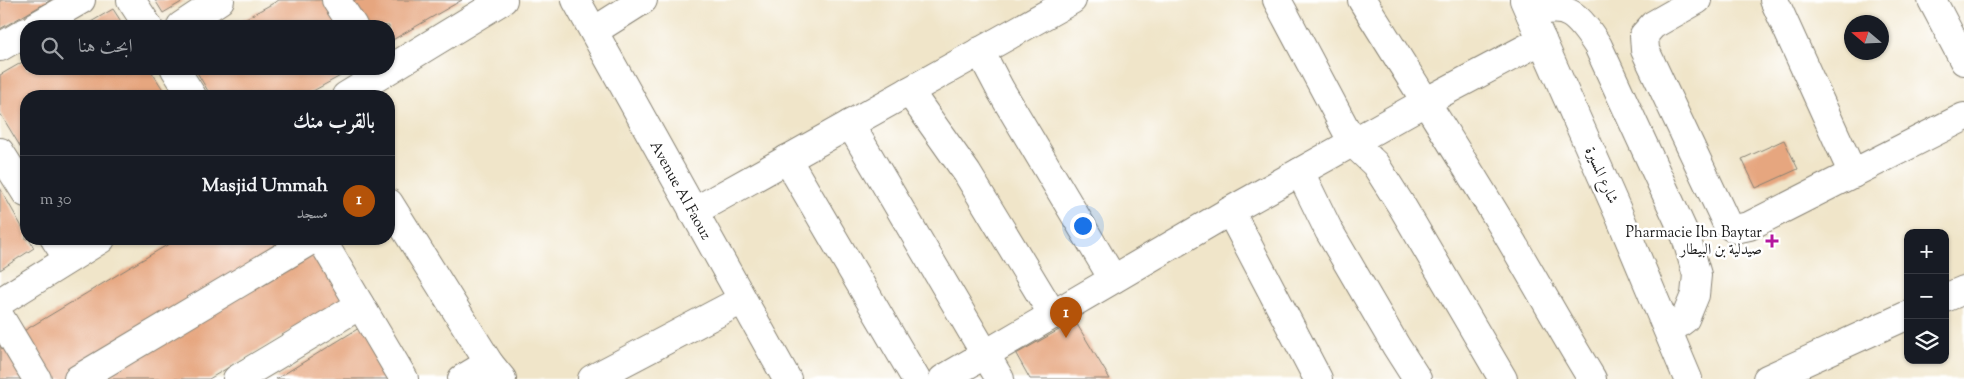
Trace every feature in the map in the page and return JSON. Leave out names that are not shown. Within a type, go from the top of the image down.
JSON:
[{"type":"street","points":[[46,20],[81,0]]},
{"type":"street","points":[[131,0],[144,20]]},
{"type":"street","points":[[190,20],[220,0]]},
{"type":"street","points":[[336,0],[349,20]]},
{"type":"street","points":[[395,64],[503,0]]},
{"type":"street","name":"Avenue Al Faouz","points":[[576,0],[692,212],[787,379]]},
{"type":"street","points":[[594,31],[643,0]]},
{"type":"street","points":[[692,212],[1072,0]]},
{"type":"street","points":[[1277,0],[1352,143],[1375,164],[1503,379]]},
{"type":"street","points":[[1362,0],[1494,211],[1548,307],[1592,379]]},
{"type":"street","points":[[1697,0],[1653,25],[1644,35],[1645,50],[1727,224],[1735,229],[1749,226],[1964,117]]},
{"type":"street","points":[[1774,0],[1854,174]]},
{"type":"street","points":[[1932,0],[1964,61]]},
{"type":"street","points":[[1528,8],[1557,9],[1571,12],[1582,21],[1598,46],[1686,237],[1697,275],[1695,295],[1685,319],[1669,331]]},
{"type":"street","name":"شارع المسيرة","points":[[1528,8],[1669,331],[1688,379]]},
{"type":"street","points":[[0,47],[20,35]]},
{"type":"street","points":[[943,379],[1230,211],[1425,102],[1542,40]]},
{"type":"street","points":[[980,51],[1000,89],[1113,279]]},
{"type":"street","points":[[178,75],[188,90]]},
{"type":"street","points":[[355,90],[377,75]]},
{"type":"street","points":[[909,91],[968,173],[1053,315]]},
{"type":"street","points":[[850,124],[1000,379]]},
{"type":"street","points":[[0,152],[20,184]]},
{"type":"street","points":[[787,159],[916,379]]},
{"type":"street","points":[[1300,172],[1329,231],[1417,379]]},
{"type":"street","points":[[1230,211],[1318,379]]},
{"type":"street","points":[[395,213],[495,371],[462,379]]},
{"type":"street","points":[[0,302],[61,249],[77,245]]},
{"type":"street","points":[[78,379],[303,245]]},
{"type":"street","points":[[324,245],[404,379]]},
{"type":"street","points":[[1949,296],[1964,290]]},
{"type":"street","points":[[592,379],[742,300]]},
{"type":"street","points":[[237,379],[360,305]]},
{"type":"street","points":[[0,317],[37,379]]},
{"type":"street","points":[[1768,379],[1904,317]]},
{"type":"building","points":[[0,0],[51,0],[0,29]]},
{"type":"building","points":[[155,0],[185,0],[163,13]]},
{"type":"building","points":[[279,0],[322,0],[336,20],[243,20]]},
{"type":"building","points":[[350,0],[462,0],[395,39],[395,20],[362,20]]},
{"type":"building","points":[[113,9],[120,20],[94,20]]},
{"type":"building","points":[[20,63],[20,75],[154,75],[163,90],[20,90],[20,146],[0,113],[0,75]]},
{"type":"building","points":[[199,75],[342,75],[315,90],[207,90]]},
{"type":"building","points":[[1784,140],[1798,169],[1756,188],[1742,159]]},
{"type":"building","points":[[0,188],[20,223],[20,245],[32,245],[34,248],[0,270]]},
{"type":"building","points":[[167,245],[289,245],[67,379],[44,379],[17,335]]},
{"type":"building","points":[[312,245],[319,245],[349,296],[209,379],[89,379]]},
{"type":"building","points":[[1075,321],[1110,379],[1030,379],[1016,354]]},
{"type":"building","points":[[364,325],[390,379],[276,379]]},
{"type":"building","points":[[0,333],[27,379],[0,379]]},
{"type":"place","name":"Pharmacie Ibn Baytar صيدلية بن البيطار","points":[[1772,241]]},
{"type":"place","name":"Masjid Ummah","points":[[1066,338]]}]
